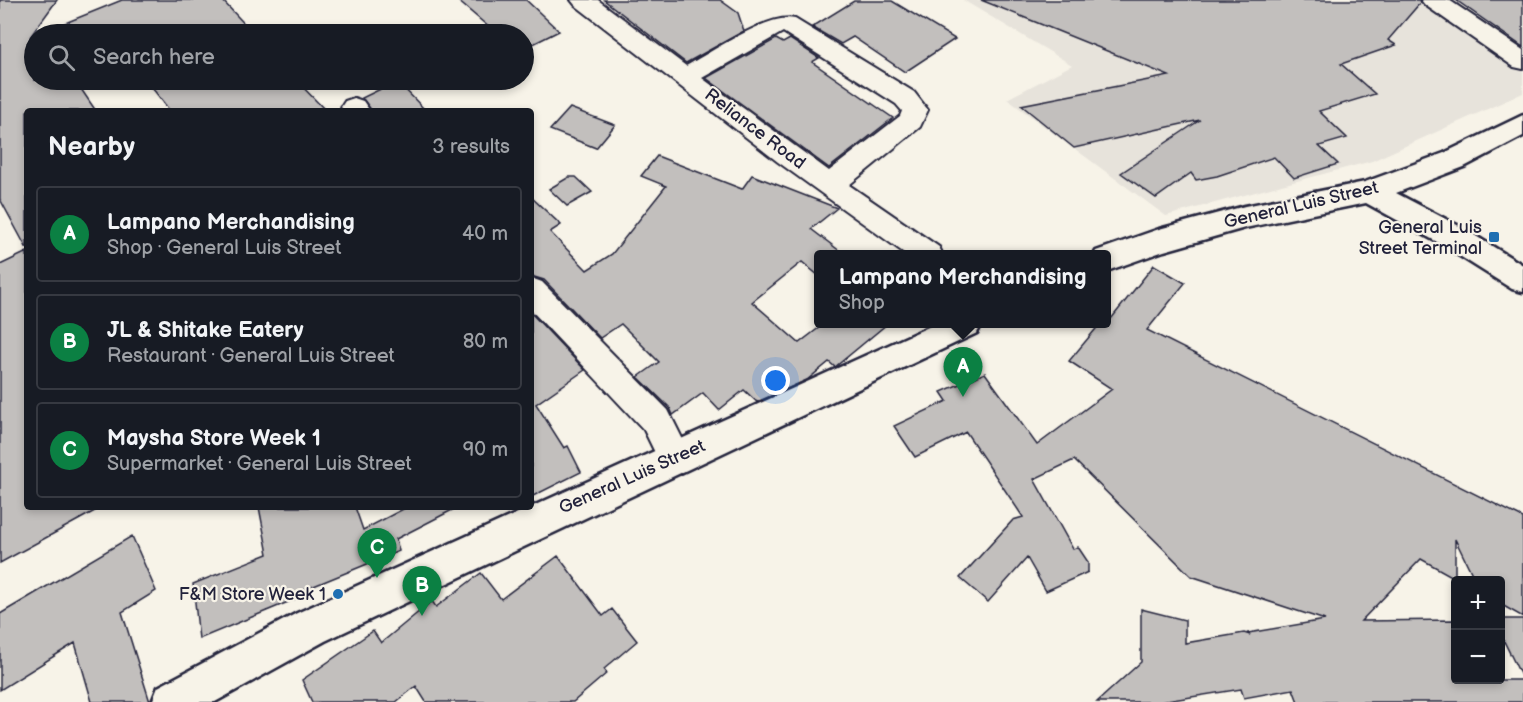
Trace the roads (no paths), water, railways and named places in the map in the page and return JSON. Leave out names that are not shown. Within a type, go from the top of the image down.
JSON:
[{"type":"main road","name":"General Luis Street","points":[[1111,258],[1159,241],[1234,220],[1369,192],[1454,160],[1523,124]]},
{"type":"main road","points":[[1369,192],[1450,235],[1523,280]]},
{"type":"main road","name":"General Luis Street","points":[[173,702],[310,627],[957,328]]},
{"type":"street","name":"Reliance Road","points":[[583,0],[830,185],[922,250]]},
{"type":"street","points":[[1433,0],[1523,61]]},
{"type":"street","points":[[685,76],[777,26],[787,24],[905,98],[915,110],[911,121],[830,185]]},
{"type":"street","points":[[534,293],[656,420],[675,458]]},
{"type":"place","name":"General Luis Street Terminal","points":[[1494,237]]},
{"type":"place","name":"Lampano Merchandising","points":[[963,397]]},
{"type":"place","name":"Maysha Store Week 1","points":[[377,578]]},
{"type":"place","name":"F&M Store Week 1","points":[[338,594]]},
{"type":"place","name":"JL & Shitake Eatery","points":[[422,616]]}]
